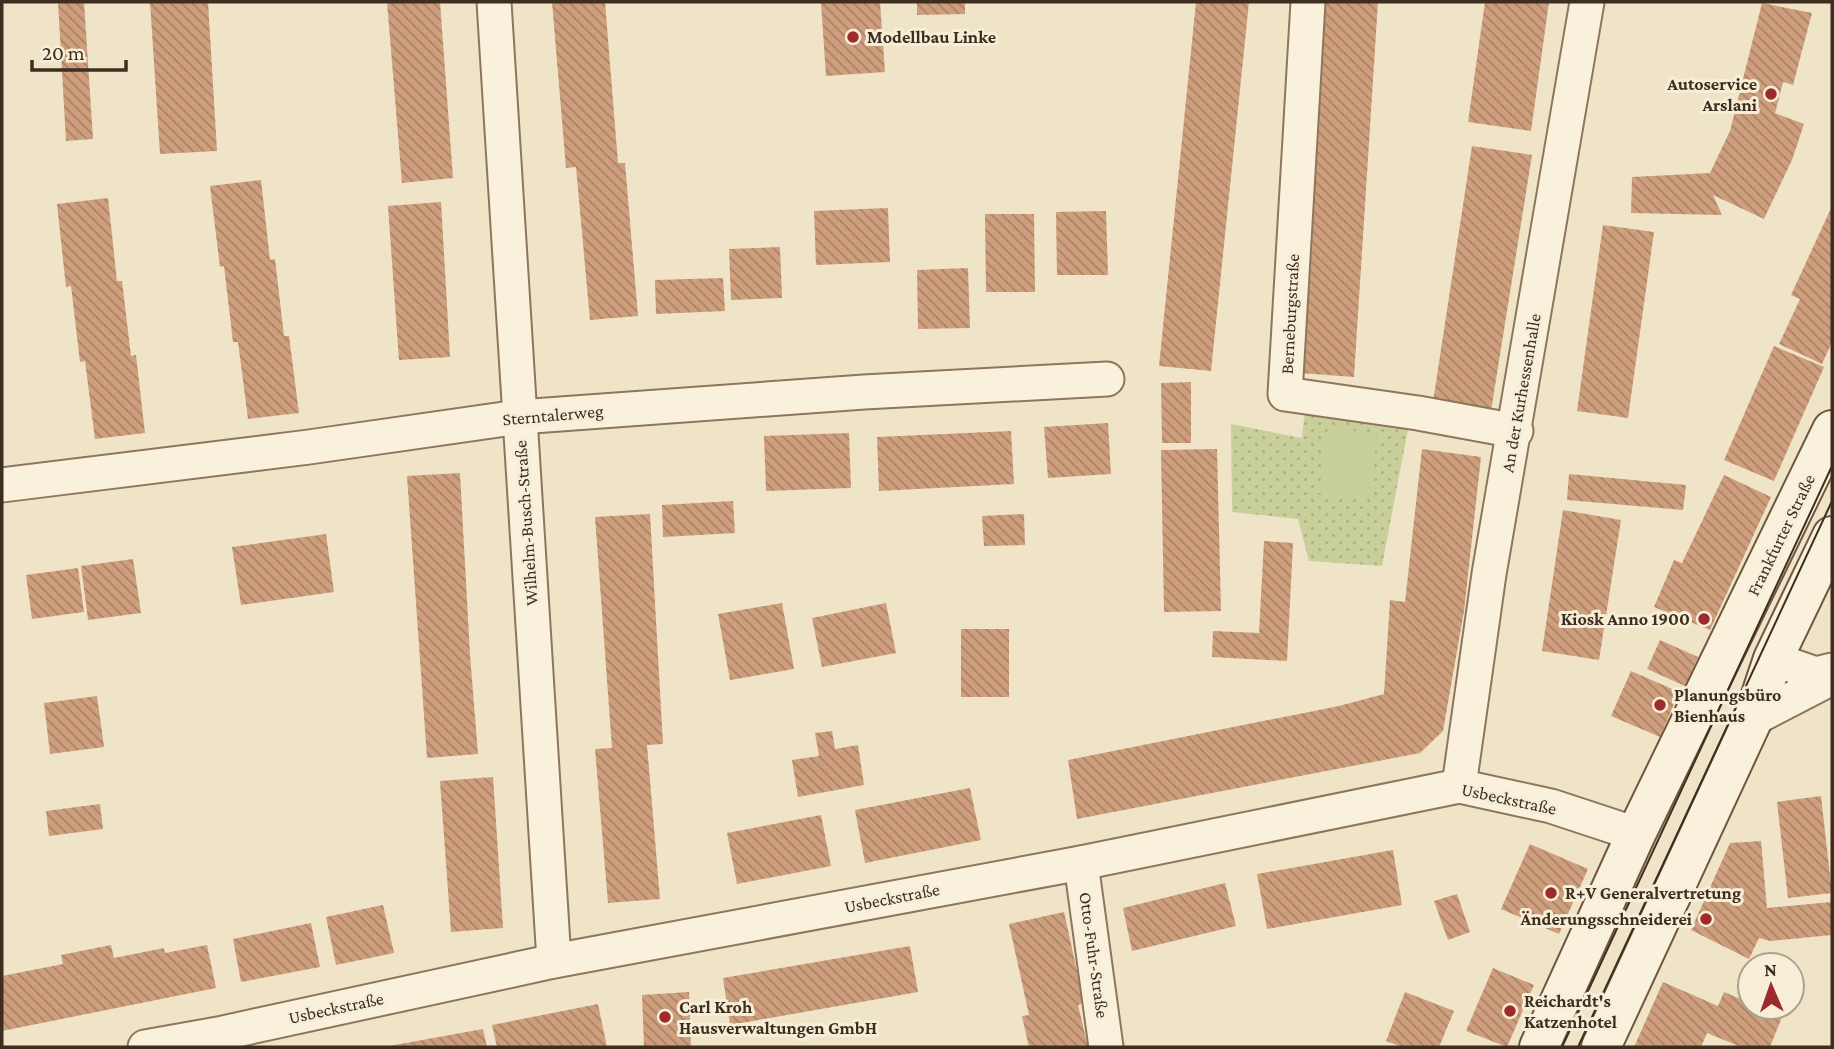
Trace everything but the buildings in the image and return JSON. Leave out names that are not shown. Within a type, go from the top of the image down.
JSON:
[{"type":"main road","name":"Frankfurter Straße","points":[[1539,1047],[1636,834],[1832,430]]},
{"type":"main road","points":[[1601,1047],[1753,719],[1773,659],[1832,536]]},
{"type":"main road","points":[[1730,639],[1773,659]]},
{"type":"main road","points":[[1636,834],[1691,850]]},
{"type":"street","name":"Wilhelm-Busch-Straße","points":[[494,2],[554,961]]},
{"type":"street","name":"Berneburgstraße","points":[[1308,2],[1285,394],[1418,413],[1516,431]]},
{"type":"street","name":"An der Kurhessenhalle","points":[[1459,786],[1489,574],[1516,431],[1587,2]]},
{"type":"street","name":"Sterntalerweg","points":[[2,485],[309,447],[519,417],[864,392],[1107,379]]},
{"type":"street","points":[[1773,659],[1816,674],[1832,670]]},
{"type":"street","points":[[1753,719],[1832,678]]},
{"type":"street","name":"Usbeckstraße","points":[[145,1047],[220,1040],[554,961],[1082,863],[1459,786],[1551,806],[1636,834]]},
{"type":"street","name":"Otto-Fuhr-Straße","points":[[1082,863],[1106,1047]]},
{"type":"green space","points":[[1305,409],[1409,424],[1382,566],[1309,561],[1298,519],[1232,512],[1231,424],[1302,438]]},
{"type":"green space","points":[[1328,427],[1377,434],[1368,500],[1319,493]]},
{"type":"tram line","points":[[1562,1047],[1832,466]]},
{"type":"tram line","points":[[1578,1047],[1832,501]]},
{"type":"place","name":"Modellbau Linke","points":[[853,37]]},
{"type":"place","name":"Autoservice Arslani","points":[[1771,94]]},
{"type":"place","name":"Kiosk Anno 1900","points":[[1704,619]]},
{"type":"place","name":"Planungsbüro Bienhaus","points":[[1660,705]]},
{"type":"place","name":"R+V Generalvertretung","points":[[1551,893]]},
{"type":"place","name":"Änderungsschneiderei","points":[[1706,919]]},
{"type":"place","name":"Reichardt's Katzenhotel","points":[[1510,1011]]},
{"type":"place","name":"Carl Kroh Hausverwaltungen GmbH","points":[[665,1017]]}]
